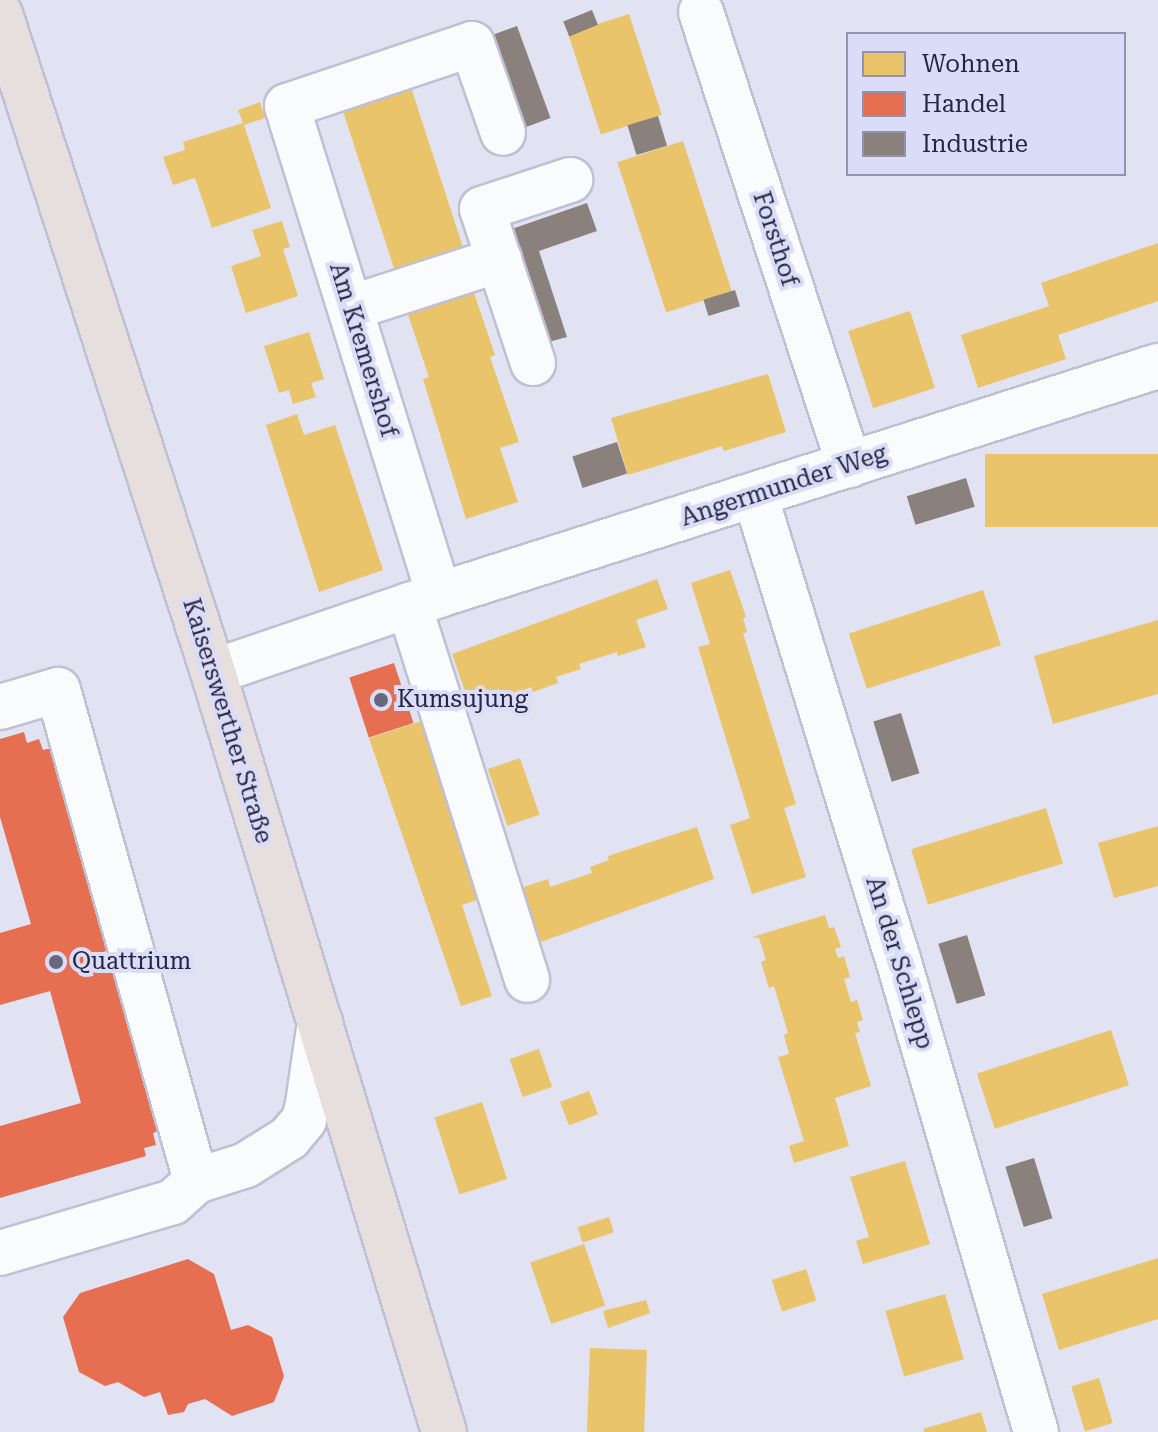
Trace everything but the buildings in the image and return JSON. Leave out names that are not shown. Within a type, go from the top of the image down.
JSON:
[{"type":"main road","name":"Kaiserswerther Straße","points":[[0,14],[213,672],[444,1432]]},
{"type":"street","name":"Forsthof","points":[[701,12],[849,465]]},
{"type":"street","name":"Am Kremershof","points":[[424,600],[350,308],[287,106],[472,44],[503,133]]},
{"type":"street","points":[[533,363],[482,209],[570,180]]},
{"type":"street","points":[[350,308],[499,260]]},
{"type":"street","name":"Angermunder Weg","points":[[213,672],[424,600],[1158,366]]},
{"type":"street","name":"An der Schlepp","points":[[755,495],[895,949],[1036,1432]]},
{"type":"street","points":[[424,600],[527,980]]},
{"type":"street","points":[[0,707],[58,690],[196,1181]]},
{"type":"street","points":[[0,1253],[173,1202],[196,1181],[246,1165],[299,1128],[308,1104],[320,1022]]},
{"type":"place","name":"Kumsujung","points":[[381,700]]},
{"type":"place","name":"Quattrium","points":[[56,962]]}]
